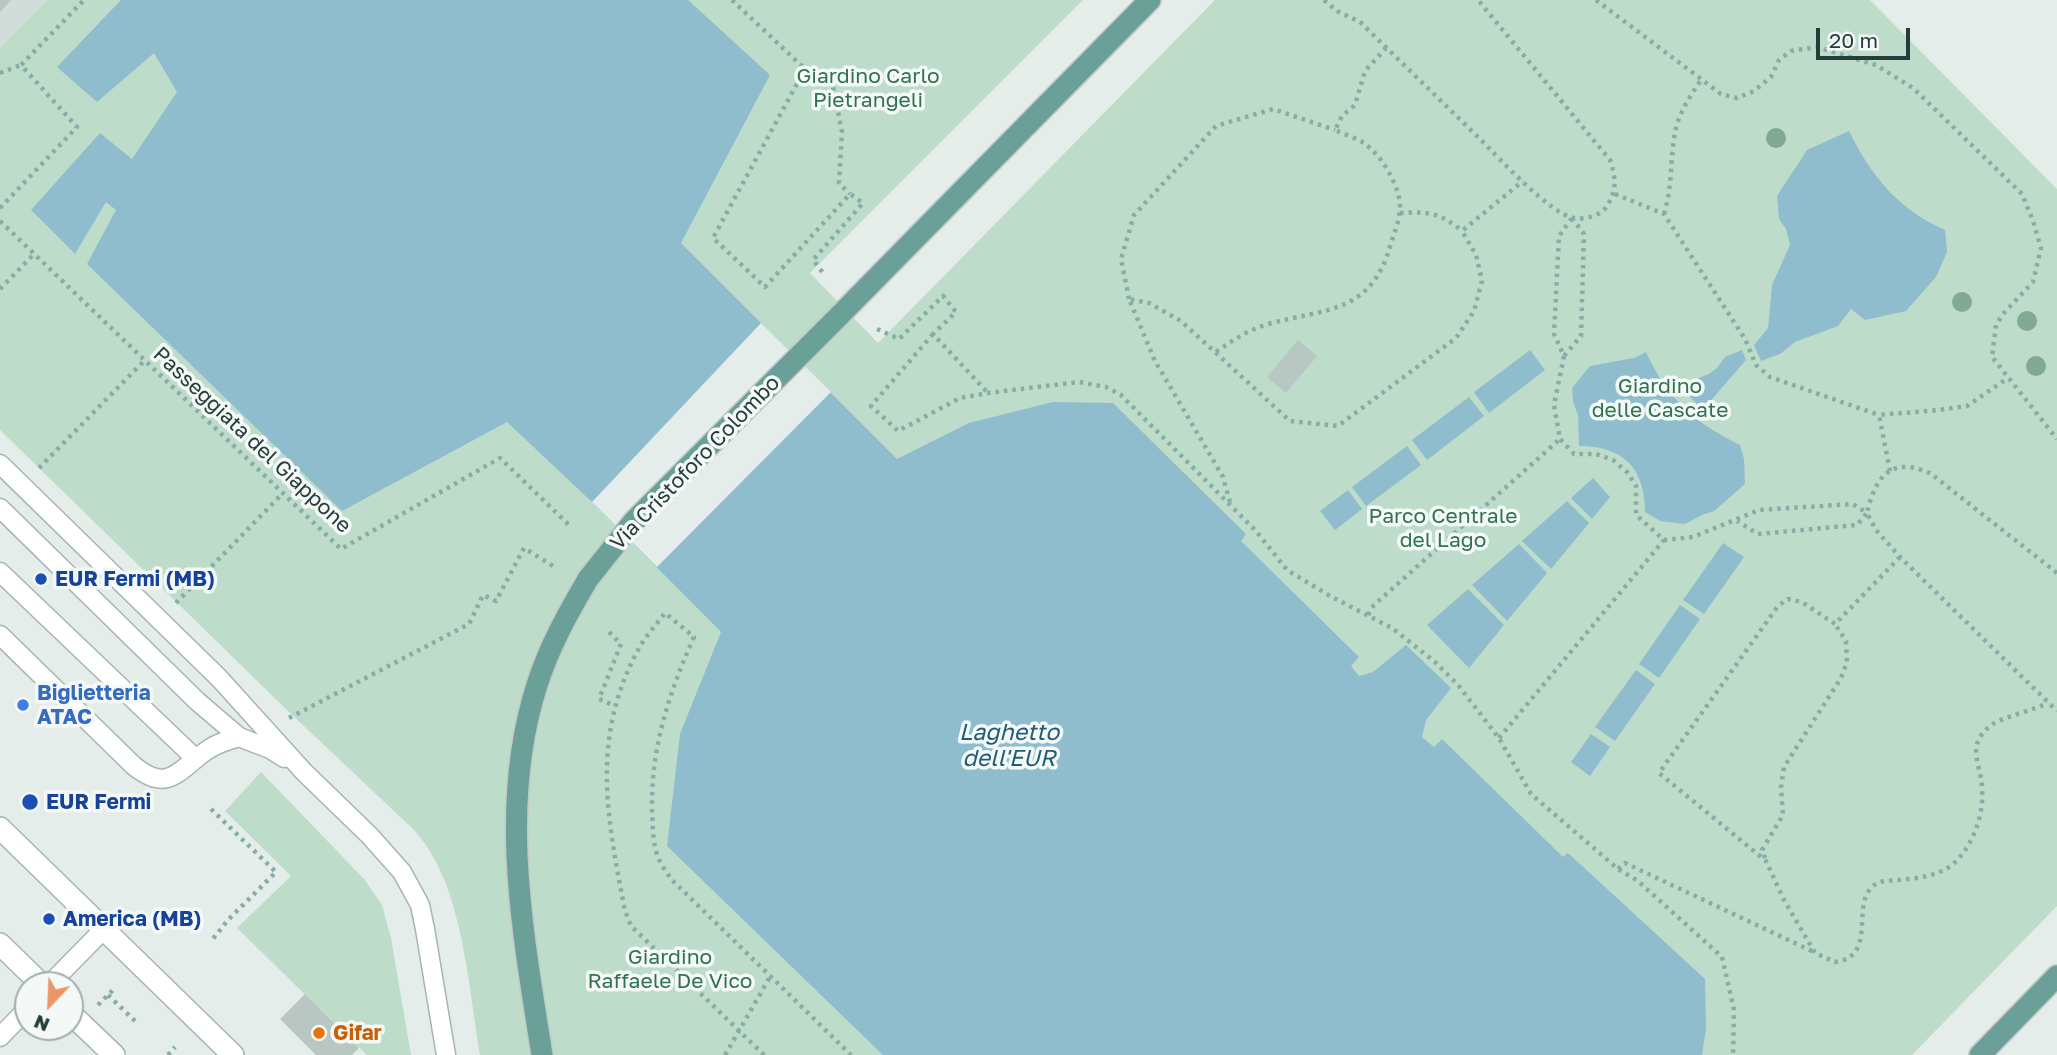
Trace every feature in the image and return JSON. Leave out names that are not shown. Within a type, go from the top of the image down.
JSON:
[{"type":"main road","name":"Via Cristoforo Colombo","points":[[542,1055],[518,895],[518,786],[526,728],[537,684],[561,625],[588,579],[634,521],[1150,0]]},
{"type":"main road","points":[[1980,1055],[2057,976]]},
{"type":"street","points":[[0,828],[233,1055]]},
{"type":"street","points":[[0,944],[28,971]]},
{"type":"street","points":[[84,1026],[114,1055]]},
{"type":"lane","points":[[0,464],[219,678],[304,772],[389,856],[413,890],[419,905],[445,1054]]},
{"type":"lane","points":[[0,508],[197,701],[239,737],[270,749],[304,772]]},
{"type":"lane","points":[[0,572],[196,759]]},
{"type":"lane","points":[[0,635],[142,772],[152,778],[164,779],[177,775],[219,744],[239,737]]},
{"type":"lane","points":[[63,971],[104,929]]},
{"type":"lane","points":[[0,1037],[14,1022]]},
{"type":"path","points":[[0,73],[21,65],[84,0]]},
{"type":"path","points":[[732,0],[805,69],[832,82],[842,132],[839,183],[863,203],[813,260],[824,274]]},
{"type":"path","points":[[1324,0],[1337,11],[1360,22],[1523,181],[1555,208],[1572,218],[1584,234],[1581,336],[1564,356],[1554,405],[1560,439],[1574,454],[1596,454],[1613,460],[1628,473],[1636,486],[1636,515],[1664,540]]},
{"type":"path","points":[[1478,0],[1610,160],[1615,176],[1615,194],[1604,211],[1586,218],[1572,218]]},
{"type":"path","points":[[1596,0],[1721,94],[1737,98],[1754,91],[1770,77],[1779,60],[1791,51],[1817,47],[1876,65],[1913,88],[2022,194],[2041,248],[2033,282],[1996,325],[1992,357],[2057,439]]},
{"type":"path","points":[[1335,130],[1342,116],[1355,105],[1365,71],[1386,48]]},
{"type":"path","points":[[0,208],[77,127],[21,65]]},
{"type":"path","points":[[805,69],[713,237],[765,287],[850,194]]},
{"type":"path","points":[[1664,214],[1670,196],[1674,137],[1679,118],[1701,80]]},
{"type":"path","points":[[1216,352],[1243,333],[1267,324],[1341,307],[1370,289],[1387,259],[1399,213],[1400,195],[1388,170],[1365,144],[1335,130],[1273,108],[1216,126],[1134,215],[1121,259],[1129,299],[1155,361],[1223,477],[1231,504]]},
{"type":"path","points":[[1462,231],[1523,181]]},
{"type":"path","points":[[1615,194],[1664,214],[1745,339],[1756,365],[1770,377],[1879,415],[1967,405],[2008,378]]},
{"type":"path","points":[[1129,299],[1149,303],[1181,321],[1290,421],[1338,426],[1455,338],[1474,311],[1482,281],[1476,255],[1462,231],[1449,220],[1425,212],[1399,213]]},
{"type":"path","points":[[1564,356],[1554,334],[1559,236],[1572,218]]},
{"type":"path","name":"Passeggiata del Giappone","points":[[0,221],[341,549],[500,458],[569,525]]},
{"type":"path","points":[[0,289],[35,253]]},
{"type":"path","points":[[877,329],[899,339],[943,296],[956,312],[933,334],[871,406],[898,431],[961,398],[1079,383],[1106,387],[1121,395],[1231,504],[1287,570],[1411,640],[1458,685],[1499,738],[1531,794],[1618,869],[1638,881],[1722,957],[1734,1010],[1732,1055]]},
{"type":"path","points":[[933,334],[988,393]]},
{"type":"path","points":[[37,471],[144,361]]},
{"type":"path","points":[[1879,415],[1890,471]]},
{"type":"path","points":[[1368,615],[1374,605],[1560,439]]},
{"type":"path","points":[[1737,521],[1758,534],[1857,525],[1867,513],[1880,478],[1890,471],[1907,466],[1930,473],[2057,573]]},
{"type":"path","points":[[174,605],[282,494]]},
{"type":"path","points":[[1499,738],[1664,540],[1693,537],[1759,510],[1853,504],[1867,513],[1877,530],[1900,557],[2057,711]]},
{"type":"path","points":[[289,718],[469,624],[483,595],[496,601],[524,548],[553,566]]},
{"type":"path","points":[[1835,624],[1900,557]]},
{"type":"path","points":[[1766,861],[1660,773],[1778,606],[1788,599],[1802,602],[1835,624],[1846,641],[1847,662],[1841,678],[1784,767],[1781,787],[1783,815],[1762,850],[1784,900],[1815,953]]},
{"type":"path","points":[[764,1055],[631,926],[625,912],[606,800],[606,765],[615,706],[639,648],[664,613],[694,637],[675,681],[661,725],[656,753],[652,803],[653,837],[659,859],[672,880],[851,1055]]},
{"type":"path","points":[[609,632],[621,644],[599,699],[615,706]]},
{"type":"path","points":[[1618,869],[1625,863],[1835,962],[1850,958],[1857,948],[1865,897],[1872,886],[1881,881],[1939,874],[1959,858],[1975,833],[1982,808],[1982,786],[1974,753],[1980,737],[1994,723],[2048,703]]},
{"type":"path","points":[[211,808],[276,872],[212,940]]},
{"type":"path","points":[[725,1055],[770,977]]},
{"type":"path","points":[[108,995],[135,1021]]},
{"type":"path","points":[[168,1055],[175,1048]]},
{"type":"shaded area","points":[[0,0],[47,0],[0,48]]},
{"type":"green space","name":"Parco Centrale del Lago","points":[[47,0],[1083,0],[810,273],[878,343],[1215,0],[1870,0],[2057,189],[2057,906],[1912,1055],[480,1055],[461,935],[453,904],[429,850],[412,828],[0,430],[0,48]]},
{"type":"green space","points":[[261,772],[364,879],[382,905],[391,938],[411,1055],[367,1055],[237,928],[291,876],[225,811]]},
{"type":"water","name":"Laghetto dell'EUR","points":[[121,0],[688,0],[770,75],[681,243],[897,459],[969,423],[1053,402],[1113,403],[1246,534],[1241,541],[1359,657],[1351,666],[1359,676],[1373,672],[1406,645],[1451,688],[1426,720],[1422,737],[1434,747],[1442,739],[1563,857],[1568,853],[1705,979],[1706,1028],[1702,1055],[883,1055],[667,846],[680,734],[721,632],[592,502],[507,422],[342,511],[87,264],[116,210],[106,202],[75,254],[31,210],[100,133],[132,159],[177,92],[154,53],[97,102],[57,67]]},
{"type":"water","points":[[1849,131],[1867,163],[1888,190],[1914,212],[1945,230],[1947,252],[1936,277],[1906,311],[1865,320],[1851,309],[1838,326],[1795,342],[1780,354],[1761,361],[1754,345],[1768,328],[1772,285],[1790,245],[1786,229],[1779,219],[1777,196],[1807,150]]},
{"type":"water","points":[[1530,350],[1545,370],[1489,413],[1474,392]]},
{"type":"water","points":[[1742,350],[1746,360],[1713,398],[1705,412],[1682,389],[1709,374],[1725,357]]},
{"type":"water","points":[[1646,352],[1673,396],[1709,428],[1740,445],[1744,459],[1745,484],[1714,511],[1685,524],[1660,521],[1645,512],[1641,483],[1636,472],[1619,455],[1608,450],[1579,446],[1578,415],[1572,388],[1590,366],[1634,358]]},
{"type":"water","points":[[1469,397],[1484,416],[1427,460],[1412,440]]},
{"type":"water","points":[[1407,446],[1421,465],[1366,506],[1352,487]]},
{"type":"water","points":[[1593,478],[1610,497],[1592,519],[1571,498]]},
{"type":"water","points":[[1348,490],[1362,509],[1335,530],[1320,511]]},
{"type":"water","points":[[1567,501],[1589,523],[1551,569],[1522,541]]},
{"type":"water","points":[[1723,543],[1744,557],[1704,614],[1683,600]]},
{"type":"water","points":[[1519,544],[1547,573],[1507,621],[1472,585]]},
{"type":"water","points":[[1468,589],[1504,625],[1469,668],[1427,625]]},
{"type":"water","points":[[1680,605],[1700,619],[1659,678],[1639,664]]},
{"type":"water","points":[[1636,670],[1655,684],[1615,741],[1595,727]]},
{"type":"water","points":[[1591,734],[1610,747],[1590,776],[1571,762]]},
{"type":"pier","points":[[761,323],[831,392],[657,567],[592,502]]},
{"type":"building","points":[[0,0],[11,0],[0,12]]},
{"type":"building","points":[[1298,340],[1317,356],[1286,393],[1267,377]]},
{"type":"building","name":"Gifar","points":[[305,994],[359,1048],[352,1055],[316,1055],[280,1019]]},
{"type":"place","name":"EUR Fermi (MB)","points":[[41,579]]},
{"type":"place","name":"Biglietteria ATAC","points":[[23,705]]},
{"type":"place","name":"EUR Fermi","points":[[30,802]]},
{"type":"place","name":"America (MB)","points":[[49,919]]},
{"type":"place","name":"Gifar","points":[[319,1033]]},
{"type":"park label","name":"Giardino Carlo Pietrangeli","points":[[868,88]]},
{"type":"park label","name":"Giardino delle Cascate","points":[[1660,398]]},
{"type":"park label","name":"Giardino Raffaele De Vico","points":[[670,969]]}]
